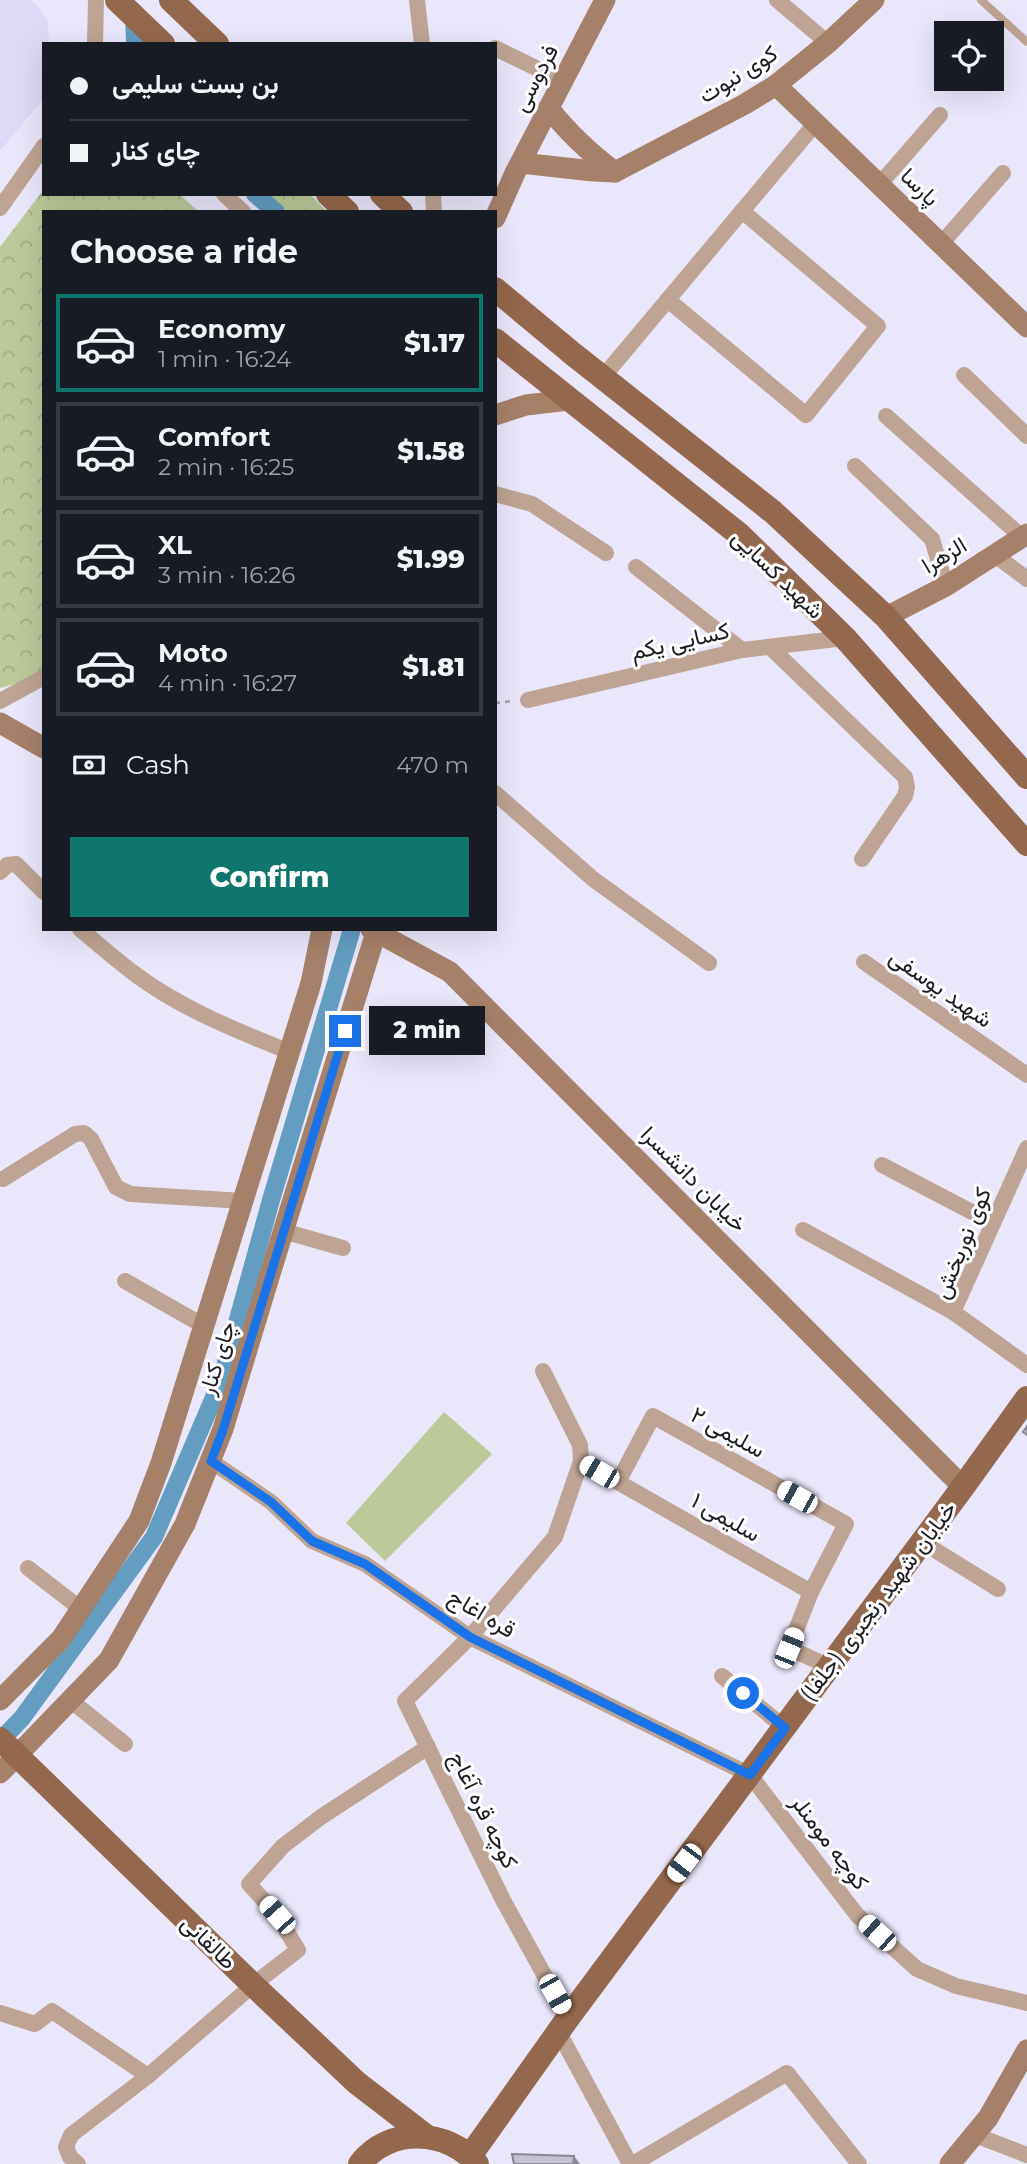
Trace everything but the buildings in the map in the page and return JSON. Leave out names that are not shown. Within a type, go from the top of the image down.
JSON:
[{"type":"main road","points":[[171,0],[215,42]]},
{"type":"main road","points":[[111,1],[159,38],[190,19]]},
{"type":"main road","points":[[330,196],[345,210]]},
{"type":"main road","points":[[384,196],[399,210]]},
{"type":"main road","name":"شهید کسایی","points":[[497,291],[773,512],[886,617],[1027,777]]},
{"type":"main road","name":"شهید کسایی","points":[[497,342],[740,535],[845,639],[1027,844]]},
{"type":"main road","name":"خیابان شهید رنجبری (جلفا)","points":[[474,2160],[563,2024],[1027,1398]]},
{"type":"main road","name":"طالقانی","points":[[6,1756],[357,2083],[426,2136]]},
{"type":"main road","points":[[360,2164],[379,2146],[402,2138],[426,2136],[450,2143],[474,2160]]},
{"type":"street","points":[[417,0],[422,42]]},
{"type":"street","name":"فردوسی","points":[[497,214],[605,0]]},
{"type":"street","points":[[777,0],[828,43]]},
{"type":"street","name":"کوی نبوت","points":[[615,172],[776,85],[828,43],[874,0]]},
{"type":"street","points":[[95,42],[111,1]]},
{"type":"street","points":[[497,49],[563,81]]},
{"type":"street","name":"پارسا","points":[[776,85],[1027,327]]},
{"type":"street","points":[[549,108],[592,155],[615,172]]},
{"type":"street","points":[[879,185],[940,115]]},
{"type":"street","points":[[603,377],[815,124]]},
{"type":"street","points":[[0,208],[42,149]]},
{"type":"street","points":[[521,163],[615,172]]},
{"type":"street","points":[[941,244],[1003,173]]},
{"type":"street","points":[[226,196],[241,210]]},
{"type":"street","points":[[668,300],[806,415],[878,326],[742,211]]},
{"type":"street","points":[[964,374],[1027,436]]},
{"type":"street","points":[[497,414],[526,405],[569,400]]},
{"type":"street","points":[[887,416],[1025,536]]},
{"type":"street","points":[[855,466],[932,539],[946,586]]},
{"type":"street","points":[[497,495],[532,504],[606,553]]},
{"type":"street","name":"الزهرا","points":[[886,617],[946,586],[1025,536]]},
{"type":"street","points":[[995,555],[1027,579]]},
{"type":"street","points":[[636,567],[742,650]]},
{"type":"street","name":"کسایی یکم","points":[[528,700],[742,650],[845,639]]},
{"type":"street","points":[[771,647],[905,777],[905,796],[862,859]]},
{"type":"street","points":[[0,701],[42,678]]},
{"type":"street","points":[[0,723],[42,747]]},
{"type":"street","points":[[497,795],[593,879],[709,963]]},
{"type":"street","points":[[0,872],[7,865],[16,864],[42,890]]},
{"type":"street","points":[[82,931],[136,975],[177,1001],[289,1052]]},
{"type":"street","name":"چای کنار","points":[[0,1700],[61,1639],[139,1521],[161,1463],[311,983],[322,931]]},
{"type":"street","name":"چای کنار","points":[[6,1756],[71,1700],[108,1660],[185,1524],[223,1430],[375,931]]},
{"type":"street","name":"خیابان دانشسرا","points":[[377,931],[450,972],[963,1487]]},
{"type":"street","name":"شهید یوسفی","points":[[864,962],[1027,1075]]},
{"type":"street","points":[[3,1179],[75,1134],[84,1133],[91,1139],[116,1187],[122,1192],[243,1200]]},
{"type":"street","name":"کوی نوربخش","points":[[1027,1148],[953,1312],[1027,1365]]},
{"type":"street","points":[[882,1165],[993,1223]]},
{"type":"street","points":[[803,1230],[953,1312]]},
{"type":"street","points":[[283,1231],[343,1248]]},
{"type":"street","points":[[125,1281],[204,1326]]},
{"type":"street","points":[[470,1637],[555,1537],[581,1461],[580,1445],[543,1371]]},
{"type":"street","name":"سلیمی ۲","points":[[618,1482],[653,1416],[846,1524],[811,1592]]},
{"type":"street","name":"قره اغاج","points":[[211,1461],[271,1502],[312,1541],[365,1564],[470,1637],[750,1775]]},
{"type":"street","name":"سلیمی ۱","points":[[581,1461],[811,1592]]},
{"type":"street","points":[[922,1542],[998,1589]]},
{"type":"street","points":[[28,1568],[81,1609]]},
{"type":"street","points":[[811,1592],[789,1648],[830,1667]]},
{"type":"street","name":"کوچه قره آغاج","points":[[470,1637],[405,1701],[632,2164]]},
{"type":"street","points":[[722,1676],[785,1728]]},
{"type":"street","points":[[71,1700],[125,1744]]},
{"type":"street","points":[[71,2162],[66,2147],[71,2136],[148,2076],[253,1985],[298,1950],[277,1915],[249,1884],[283,1846],[321,1817],[428,1747]]},
{"type":"street","name":"کوچه مومنلر","points":[[750,1775],[857,1915],[917,1969],[956,1986],[1027,2003]]},
{"type":"street","points":[[0,2013],[36,2024],[52,2011],[148,2076]]},
{"type":"street","points":[[950,2164],[988,2118],[1027,2050]]},
{"type":"street","points":[[632,2164],[787,2073],[859,2164]]},
{"type":"street","points":[[975,2135],[1027,2155]]},
{"type":"lane","points":[[981,0],[1027,42]]},
{"type":"shaded area","points":[[0,0],[32,0],[48,21],[49,42],[42,42],[42,100],[0,151]]},
{"type":"green space","points":[[42,192],[42,196],[181,196],[197,210],[42,210],[42,677],[0,688],[0,247]]},
{"type":"green space","points":[[265,196],[312,196],[325,210],[282,210]]},
{"type":"green space","points":[[444,1412],[492,1454],[385,1561],[346,1523]]},
{"type":"waterway","points":[[134,12],[135,42]]},
{"type":"waterway","points":[[257,196],[274,210]]},
{"type":"waterway","points":[[0,1741],[22,1718],[154,1537],[221,1381],[271,1200],[351,931]]},
{"type":"route","points":[[345,1031],[223,1430],[211,1461],[271,1502],[312,1541],[365,1564],[470,1637],[750,1775],[785,1728],[743,1693]]}]
